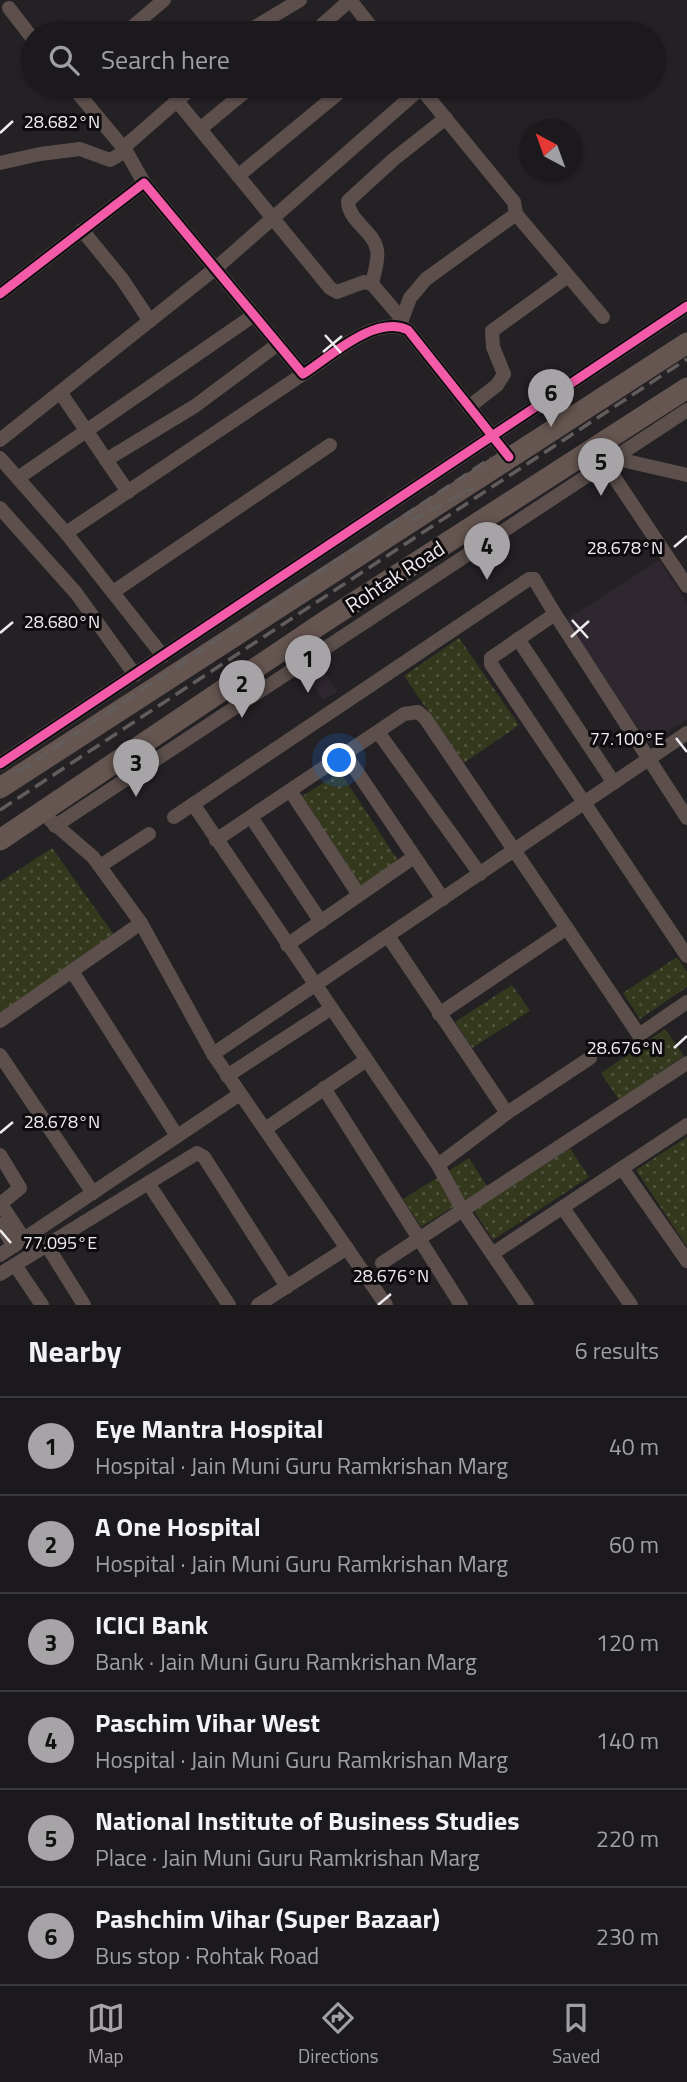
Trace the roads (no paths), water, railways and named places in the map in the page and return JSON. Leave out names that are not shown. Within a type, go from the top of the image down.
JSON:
[{"type":"main road","name":"Rohtak Road","points":[[0,788],[687,343]]},
{"type":"main road","name":"Rohtak Road","points":[[0,840],[49,818],[324,622],[605,456],[687,388]]},
{"type":"street","points":[[139,21],[164,0]]},
{"type":"street","points":[[261,21],[300,0]]},
{"type":"street","points":[[326,21],[350,0],[367,21]]},
{"type":"street","points":[[9,8],[21,24]]},
{"type":"street","points":[[82,98],[124,149],[144,184],[303,374]]},
{"type":"street","points":[[0,163],[80,149],[110,160],[180,98]]},
{"type":"street","points":[[200,129],[237,98]]},
{"type":"street","points":[[238,176],[332,98]]},
{"type":"street","points":[[0,440],[216,268],[408,98]]},
{"type":"street","points":[[429,98],[514,202],[516,214],[603,317]]},
{"type":"street","points":[[177,101],[330,288],[337,292],[365,282],[372,284],[509,457]]},
{"type":"street","points":[[372,284],[377,251],[375,242],[349,211],[348,201],[394,159],[446,118]]},
{"type":"street","points":[[0,295],[144,184]]},
{"type":"street","points":[[401,322],[410,298],[426,279],[516,214]]},
{"type":"street","points":[[82,230],[122,278],[150,321]]},
{"type":"street","points":[[469,407],[497,385],[504,374],[493,347],[492,331],[568,276]]},
{"type":"street","points":[[0,764],[491,434],[687,306]]},
{"type":"street","points":[[18,478],[254,315]]},
{"type":"street","points":[[66,533],[363,335],[401,322]]},
{"type":"street","points":[[106,460],[195,406],[278,344]]},
{"type":"street","points":[[61,392],[128,492]]},
{"type":"street","points":[[605,456],[687,410]]},
{"type":"street","points":[[113,592],[330,445]]},
{"type":"street","points":[[605,456],[687,475]]},
{"type":"street","points":[[605,456],[687,586]]},
{"type":"street","points":[[0,458],[66,533],[163,656]]},
{"type":"street","points":[[0,508],[76,593],[135,675]]},
{"type":"street","points":[[174,817],[529,579],[534,579],[687,818]]},
{"type":"street","points":[[555,614],[493,656],[491,664],[687,956]]},
{"type":"street","points":[[518,639],[614,783]]},
{"type":"street","points":[[216,840],[404,714],[418,712],[425,718],[639,1035],[687,1002]]},
{"type":"street","points":[[378,732],[480,874]]},
{"type":"street","points":[[213,1054],[687,733]]},
{"type":"street","points":[[345,754],[443,899]]},
{"type":"street","points":[[290,792],[359,895]]},
{"type":"street","points":[[193,804],[438,1165],[463,1211],[527,1305]]},
{"type":"street","points":[[251,817],[321,922]]},
{"type":"street","points":[[49,818],[93,857],[141,923],[227,1076],[386,1305]]},
{"type":"street","points":[[100,866],[149,834]]},
{"type":"street","points":[[287,945],[414,856]]},
{"type":"street","points":[[0,1021],[141,923]]},
{"type":"street","points":[[439,1014],[567,928]]},
{"type":"street","points":[[388,936],[507,1113]]},
{"type":"street","points":[[72,971],[177,1136]]},
{"type":"street","points":[[227,1076],[330,1009]]},
{"type":"street","points":[[0,1055],[93,1193]]},
{"type":"street","points":[[438,1165],[507,1113],[590,1058]]},
{"type":"street","points":[[265,1129],[365,1061]]},
{"type":"street","points":[[382,1264],[687,1063]]},
{"type":"street","points":[[324,1088],[461,1305]]},
{"type":"street","points":[[0,1255],[240,1094]]},
{"type":"street","points":[[492,1254],[687,1125]]},
{"type":"street","points":[[0,1274],[188,1156],[197,1153],[204,1157],[287,1287]]},
{"type":"street","points":[[0,1154],[20,1188],[4,1201],[3,1207],[19,1242]]},
{"type":"street","points":[[622,1168],[687,1261]]},
{"type":"street","points":[[148,1183],[229,1305]]},
{"type":"street","points":[[563,1208],[631,1305]]},
{"type":"street","points":[[0,1224],[19,1242]]},
{"type":"street","points":[[46,1244],[84,1305]]},
{"type":"street","points":[[258,1305],[347,1248]]},
{"type":"street","points":[[15,1265],[42,1305]]},
{"type":"railway","points":[[0,810],[687,359]]},
{"type":"railway","points":[[18,772],[491,458]]},
{"type":"railway","points":[[411,521],[473,488]]},
{"type":"place","name":"Pashchim Vihar (Super Bazaar)","points":[[551,427]]},
{"type":"place","name":"National Institute of Business Studies","points":[[601,496]]},
{"type":"place","name":"Paschim Vihar West","points":[[487,580]]},
{"type":"place","name":"Eye Mantra Hospital","points":[[308,693]]},
{"type":"place","name":"A One Hospital","points":[[242,718]]},
{"type":"place","name":"ICICI Bank","points":[[136,797]]}]
